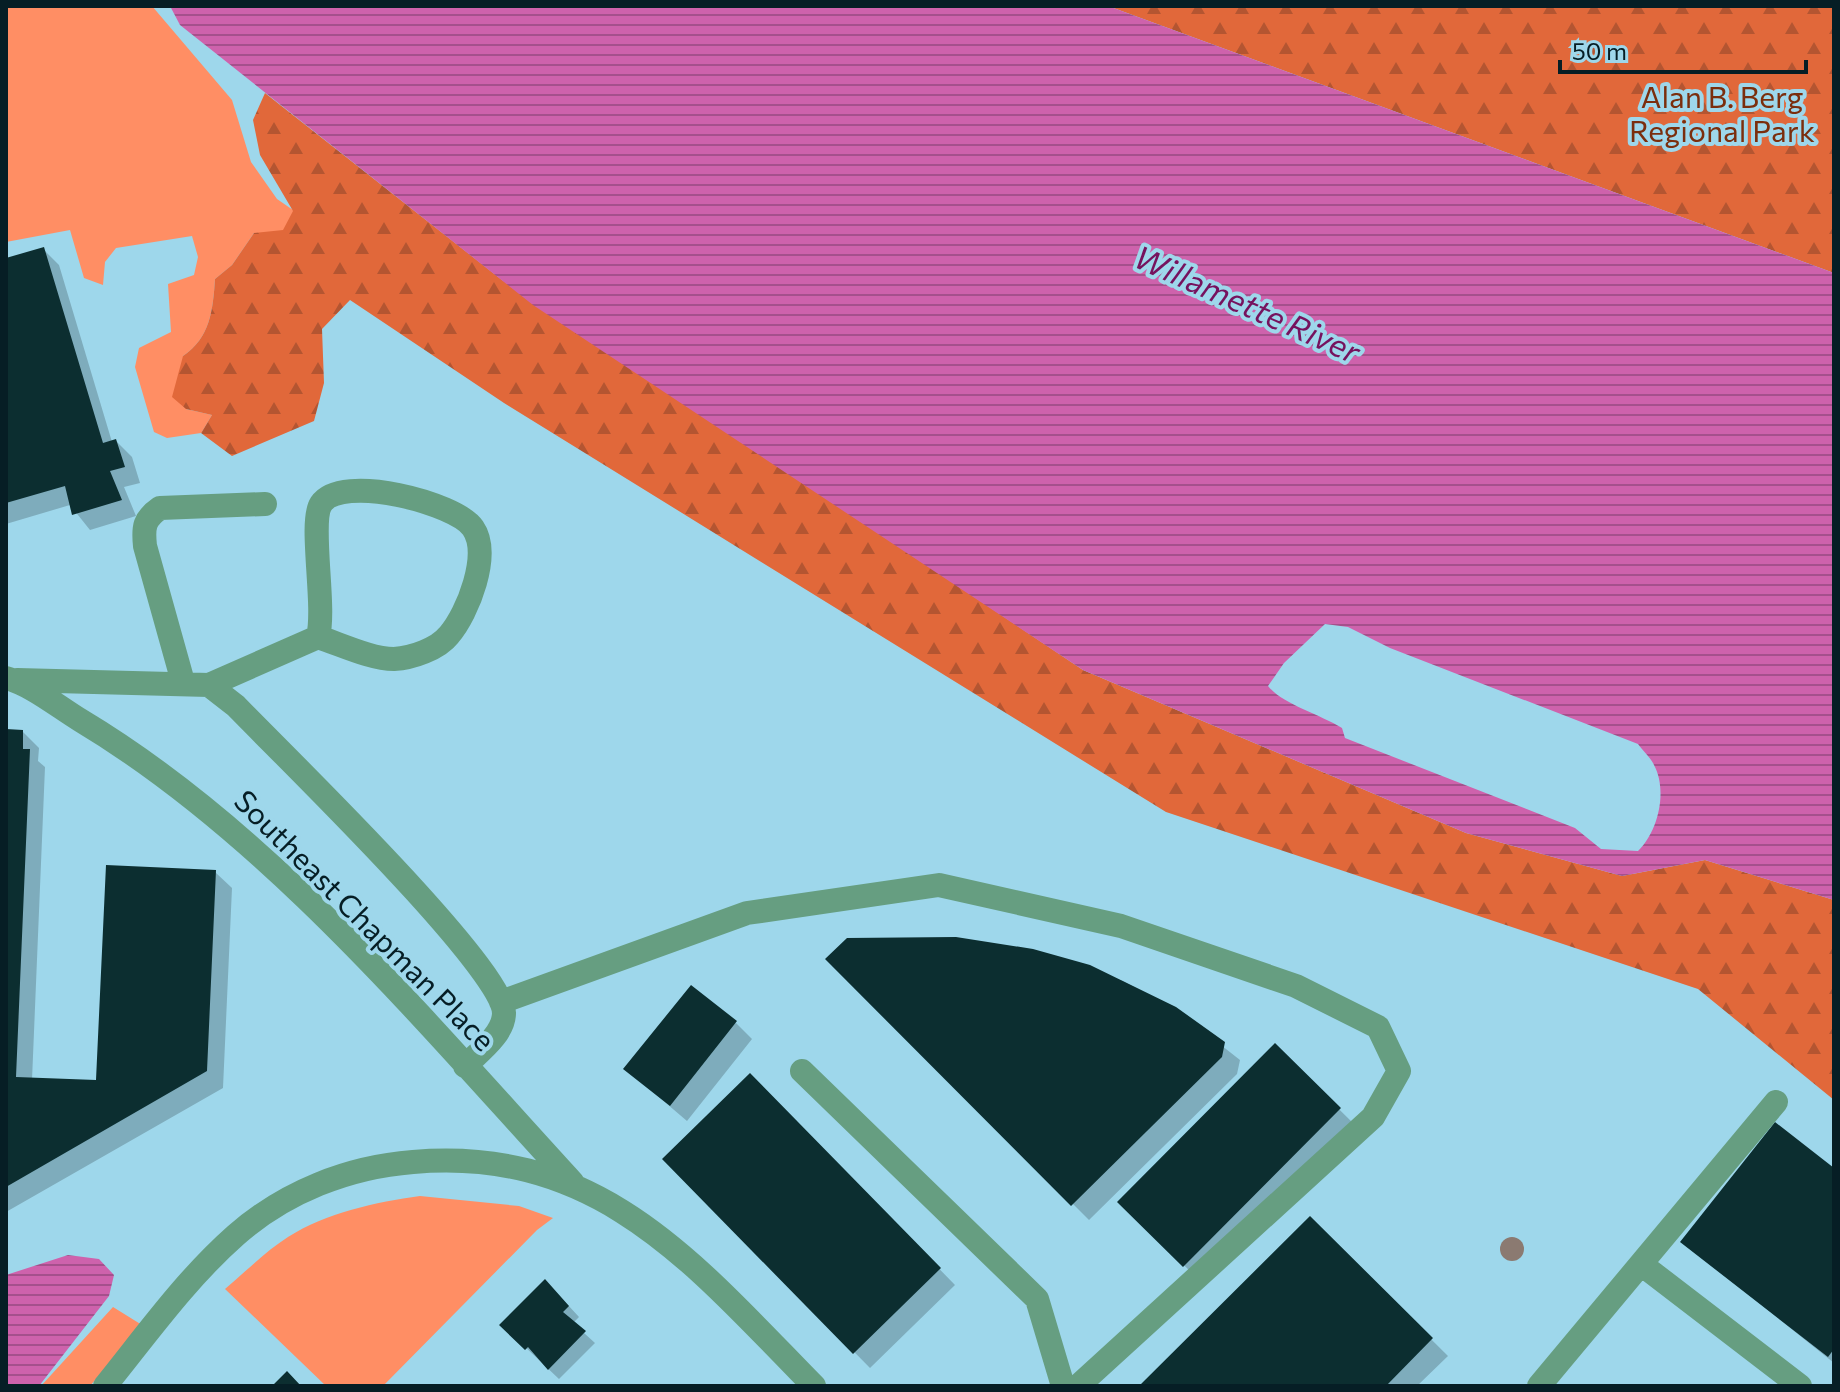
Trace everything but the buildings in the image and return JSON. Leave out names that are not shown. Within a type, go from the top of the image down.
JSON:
[{"type":"street","points":[[10,679],[209,685],[318,637],[392,659],[435,646],[450,635],[478,579],[481,562],[475,531],[457,513],[364,488],[329,497],[320,505],[317,522],[323,618],[318,637]]},
{"type":"street","points":[[183,682],[145,546],[143,529],[147,517],[160,508],[265,504]]},
{"type":"street","name":"Southeast Chapman Place","points":[[10,679],[125,747],[247,843],[465,1066],[575,1185]]},
{"type":"street","points":[[209,685],[236,706],[420,897],[494,985],[504,1015],[499,1031],[465,1066]]},
{"type":"street","points":[[501,1002],[747,913],[939,885],[1121,926],[1296,986],[1378,1027],[1399,1071],[1373,1117],[1078,1386]]},
{"type":"street","points":[[802,1071],[1037,1299],[1063,1386]]},
{"type":"street","points":[[1539,1386],[1776,1102]]},
{"type":"street","points":[[105,1386],[187,1282],[237,1234],[285,1199],[338,1176],[394,1163],[451,1158],[506,1163],[575,1185],[614,1204],[657,1234],[720,1291],[814,1386]]},
{"type":"street","points":[[1641,1264],[1800,1386]]},
{"type":"shaded area","points":[[6,6],[152,6],[232,100],[251,162],[277,199],[293,210],[293,244],[254,233],[232,265],[215,279],[211,312],[204,332],[183,356],[186,409],[212,415],[201,433],[167,438],[154,432],[135,367],[139,348],[171,332],[168,284],[194,275],[198,257],[192,236],[116,248],[105,262],[103,285],[84,278],[70,230],[6,242]]},
{"type":"shaded area","points":[[420,1196],[519,1206],[553,1218],[537,1230],[383,1386],[326,1386],[225,1289],[288,1237],[318,1221],[352,1210]]},
{"type":"shaded area","points":[[113,1307],[142,1325],[90,1386],[41,1386]]},
{"type":"green space","name":"Alan B. Berg Regional Park","points":[[1108,6],[1834,6],[1834,273]]},
{"type":"green space","points":[[265,93],[502,280],[1083,670],[1466,833],[1622,876],[1705,860],[1834,900],[1834,1100],[1698,989],[1166,812],[504,403],[350,300],[322,329],[324,383],[314,421],[232,456],[201,433],[212,415],[186,409],[172,397],[183,356],[199,341],[208,322],[215,279],[232,265],[254,233],[283,230],[293,211],[260,155],[253,120]]},
{"type":"water","name":"Willamette River","points":[[170,6],[1108,6],[1834,273],[1834,900],[1705,860],[1622,876],[1466,833],[1083,670],[533,305],[180,25]],"holes":[[[1325,624],[1348,627],[1390,648],[1638,744],[1653,762],[1660,787],[1659,811],[1645,843],[1638,851],[1601,849],[1575,828],[1345,738],[1342,728],[1292,704],[1268,686],[1284,663]]]},
{"type":"water","points":[[68,1255],[99,1259],[114,1275],[109,1296],[39,1386],[6,1386],[6,1275]]}]
